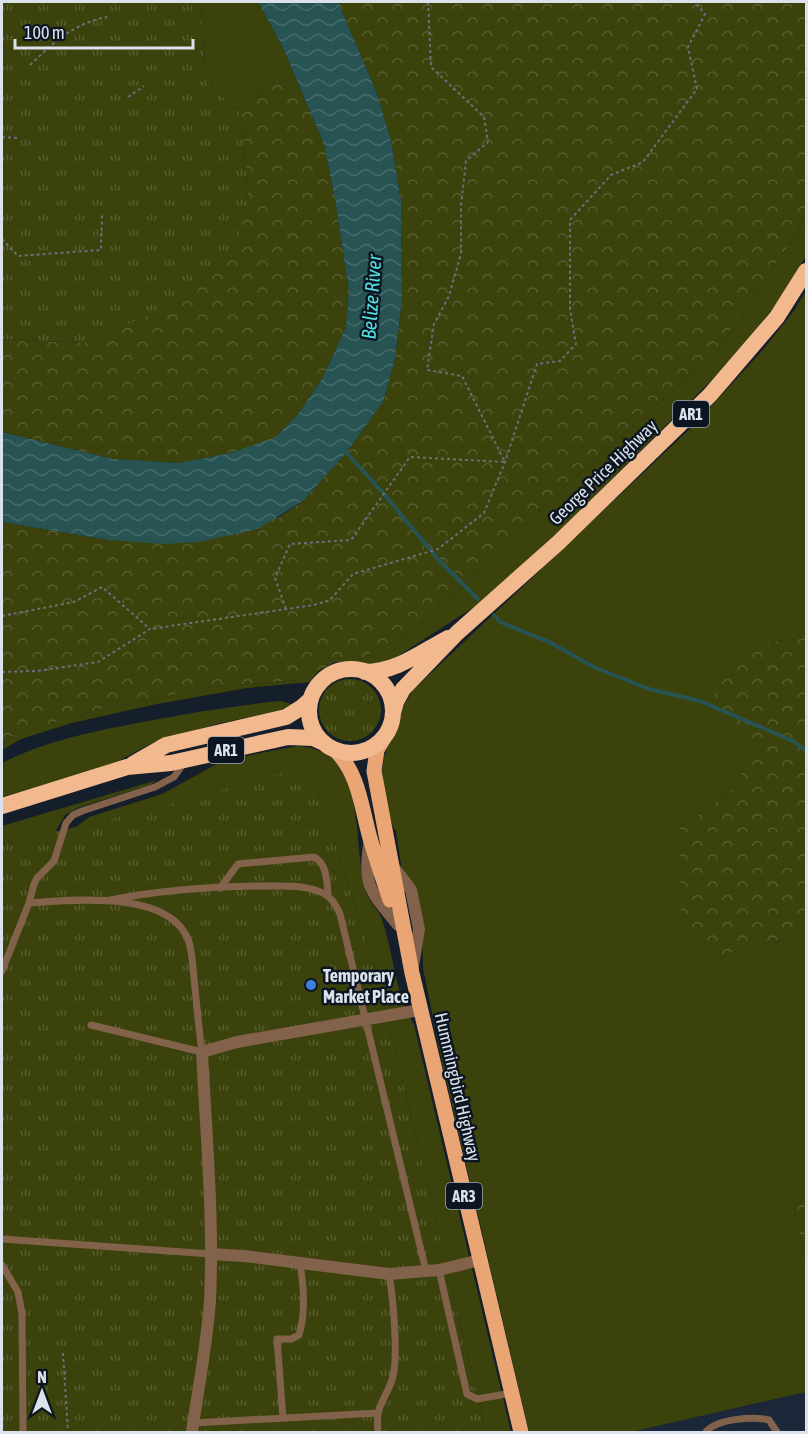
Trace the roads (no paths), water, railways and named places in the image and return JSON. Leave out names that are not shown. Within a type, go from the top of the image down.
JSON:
[{"type":"highway","name":"George Price Highway","points":[[393,713],[403,689],[457,633],[549,551],[710,395],[777,317],[807,271]]},
{"type":"highway","name":"George Price Highway","points":[[365,672],[394,668],[457,633]]},
{"type":"highway","points":[[350,669],[365,672],[377,678],[386,688],[392,700],[391,724],[385,736],[375,746],[362,752],[348,753],[329,746],[312,726],[309,713],[311,699],[322,681],[334,673],[350,669]]},
{"type":"highway","name":"AR1","points":[[127,767],[166,745],[286,717],[311,699]]},
{"type":"highway","name":"AR1","points":[[3,805],[127,767],[187,759],[288,736],[313,738],[329,746]]},
{"type":"main road","name":"Hummingbird Highway","points":[[385,736],[377,750],[374,771],[410,966]]},
{"type":"main road","name":"Hummingbird Highway","points":[[329,746],[345,762],[356,783],[370,838],[399,925],[521,1432]]},
{"type":"street","points":[[192,1428],[210,1302],[211,1254],[202,1052],[237,1042],[420,1010]]},
{"type":"street","points":[[211,1254],[389,1274],[432,1270],[480,1260]]},
{"type":"lane","points":[[2,970],[37,878],[54,861],[66,823],[74,815],[155,787],[174,777],[187,759]]},
{"type":"lane","points":[[220,888],[233,868],[244,862],[314,857],[320,860],[324,867],[328,895],[340,914],[432,1270],[467,1394],[477,1399],[512,1393]]},
{"type":"lane","points":[[29,903],[110,900],[148,893],[220,888],[296,886],[328,895]]},
{"type":"lane","points":[[91,1025],[202,1052],[191,953],[184,930],[155,910],[110,900]]},
{"type":"lane","points":[[2,1239],[211,1254]]},
{"type":"lane","points":[[283,1418],[276,1339],[291,1339],[299,1335],[303,1322],[304,1284],[300,1264]]},
{"type":"lane","points":[[2,1265],[18,1292],[22,1314],[23,1432]]},
{"type":"lane","points":[[378,1432],[380,1402],[392,1380],[394,1364],[394,1325],[389,1274]]},
{"type":"lane","points":[[192,1428],[283,1418],[378,1413]]},
{"type":"lane","points":[[705,1432],[712,1426],[740,1419],[760,1418],[769,1420],[777,1432]]},
{"type":"water","name":"Belize River","points":[[258,2],[338,2],[378,96],[391,141],[401,201],[402,299],[395,359],[383,402],[346,453],[303,501],[258,529],[199,542],[163,544],[109,540],[2,522],[2,432],[113,459],[178,463],[231,453],[276,437],[298,414],[322,379],[346,327],[349,291],[335,199],[324,144],[282,46]]},
{"type":"waterway","points":[[344,450],[437,558],[478,599]]},
{"type":"waterway","points":[[494,615],[500,622],[549,642],[594,667],[649,689],[700,701],[793,741],[806,751]]},
{"type":"place","name":"Temporary Market Place","points":[[311,985]]}]
